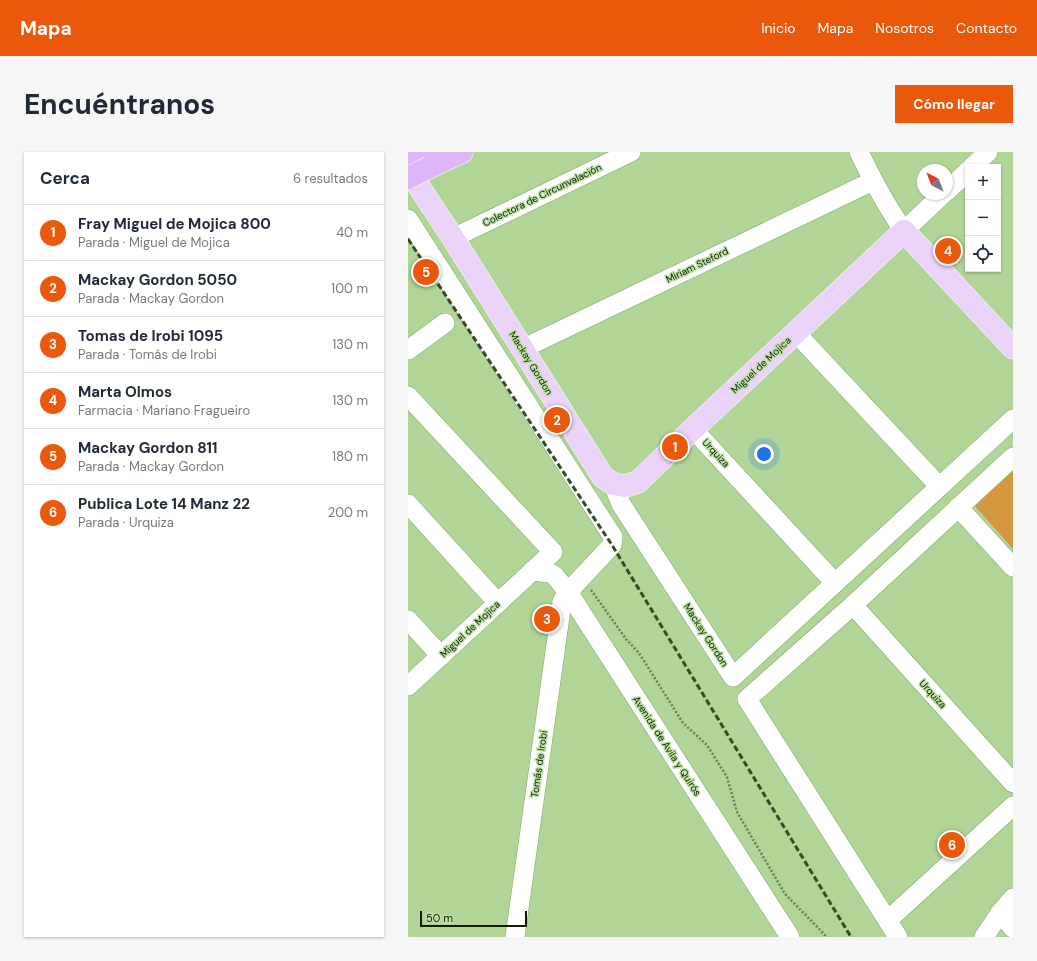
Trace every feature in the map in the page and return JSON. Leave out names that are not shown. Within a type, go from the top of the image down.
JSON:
[{"type":"highway","points":[[408,178],[418,160],[462,152]]},
{"type":"main road","name":"Mackay Gordon","points":[[418,160],[453,238],[603,477],[616,493]]},
{"type":"main road","name":"Miguel de Mojica","points":[[616,493],[625,486],[638,482],[904,231]]},
{"type":"main road","points":[[904,231],[1013,348]]},
{"type":"street","name":"Colectora de Circunvalación","points":[[453,238],[631,152]]},
{"type":"street","points":[[859,152],[873,181],[896,221],[904,231],[938,200]]},
{"type":"street","points":[[975,164],[988,152]]},
{"type":"street","points":[[953,185],[965,174]]},
{"type":"street","name":"Miriam Steford","points":[[522,349],[873,181]]},
{"type":"street","name":"Tomás de Irobi","points":[[408,219],[613,537],[612,545],[581,577],[568,592],[562,602],[515,937]]},
{"type":"street","points":[[408,350],[445,323]]},
{"type":"street","points":[[796,333],[939,486]]},
{"type":"street","name":"Miguel de Mojica","points":[[408,396],[553,552],[408,686]]},
{"type":"street","points":[[835,583],[1013,419]]},
{"type":"street","name":"Urquiza","points":[[694,429],[835,583]]},
{"type":"street","points":[[898,937],[747,699],[853,605],[1013,457]]},
{"type":"street","points":[[599,516],[616,493]]},
{"type":"street","name":"Mackay Gordon","points":[[616,493],[733,677],[835,583]]},
{"type":"street","points":[[408,504],[498,603]]},
{"type":"street","points":[[958,507],[1013,567]]},
{"type":"street","name":"Avenida de Avila y Quirós","points":[[532,571],[550,573],[555,576],[568,592],[790,937]]},
{"type":"street","name":"Urquiza","points":[[853,605],[1013,783]]},
{"type":"street","points":[[408,620],[441,656]]},
{"type":"street","points":[[888,920],[1013,806]]},
{"type":"street","points":[[984,937],[1000,913],[1013,898]]},
{"type":"street","points":[[1000,913],[1013,928]]},
{"type":"path","points":[[581,577],[626,639],[639,653],[683,723],[707,745],[727,777],[737,812],[785,894],[828,937]]},
{"type":"shaded area","points":[[1013,471],[1013,549],[975,506]]},
{"type":"railway","points":[[408,239],[612,545],[851,937]]},
{"type":"place","name":"Marta Olmos","points":[[948,251]]},
{"type":"place","name":"Mackay Gordon 811","points":[[426,272]]},
{"type":"place","name":"Mackay Gordon 5050","points":[[557,420]]},
{"type":"place","name":"Fray Miguel de Mojica 800","points":[[675,447]]},
{"type":"place","name":"Tomas de Irobi 1095","points":[[547,619]]},
{"type":"place","name":"Publica Lote 14 Manz 22","points":[[952,845]]}]
